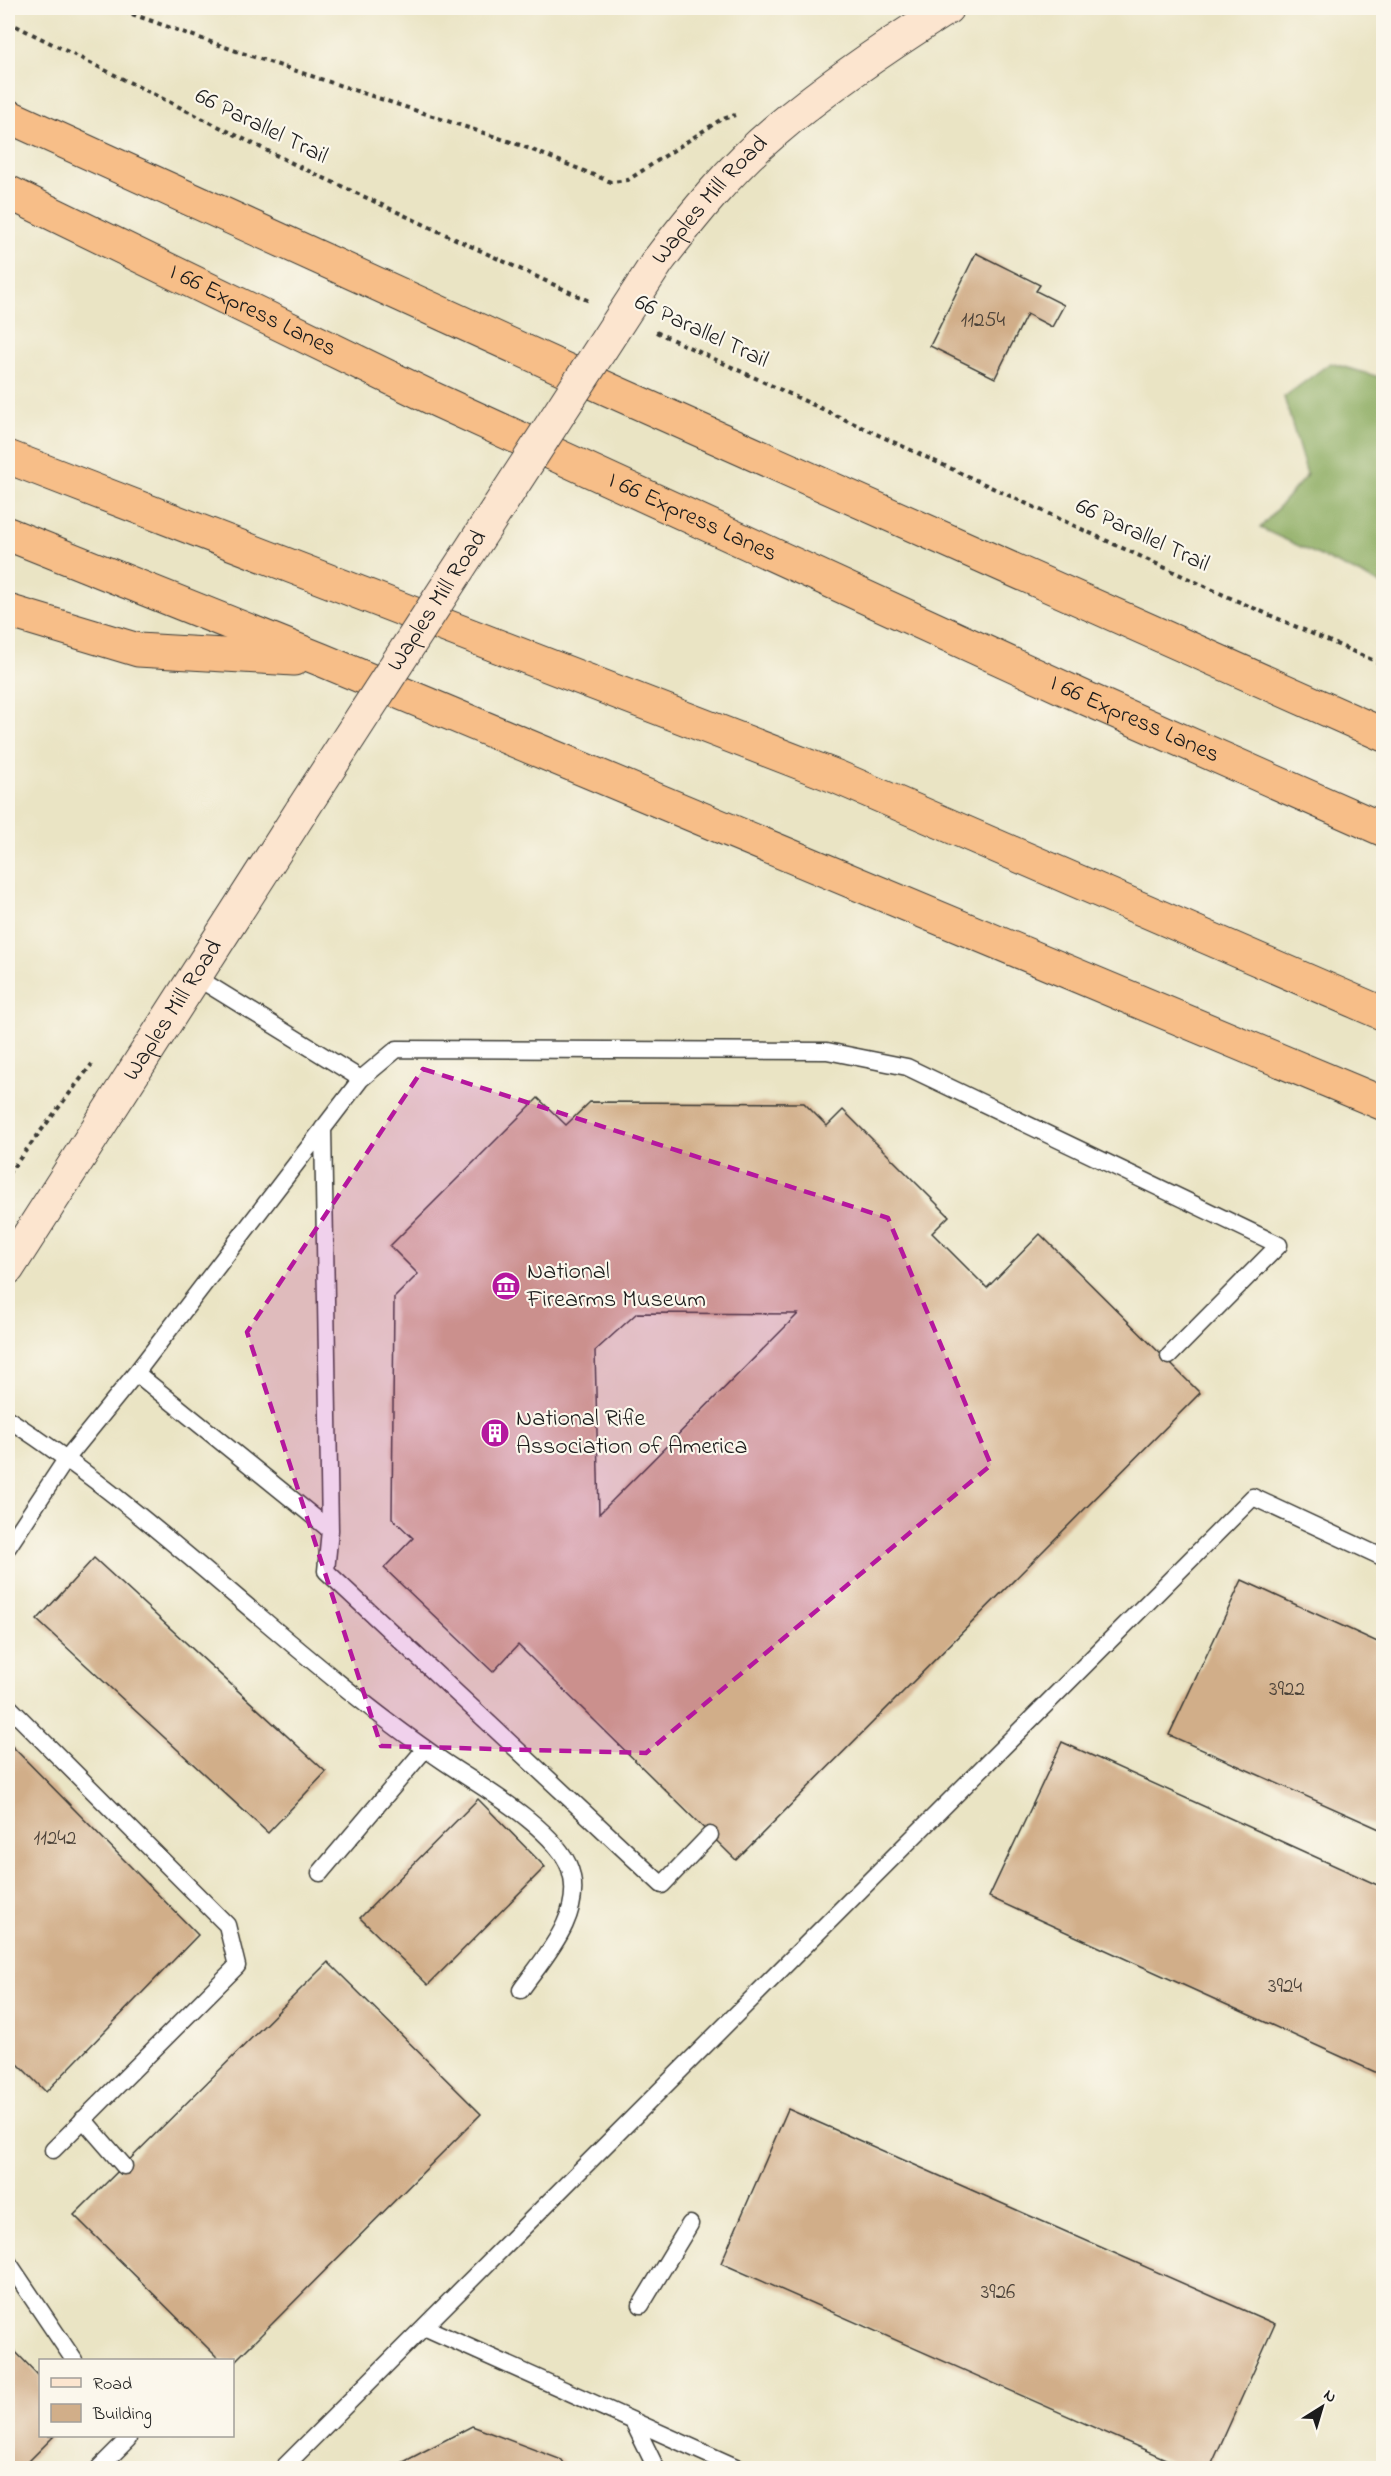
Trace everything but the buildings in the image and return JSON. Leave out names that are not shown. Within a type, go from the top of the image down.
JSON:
[{"type":"highway","points":[[8,116],[610,390],[1383,735]]},
{"type":"highway","name":"I 66 Express Lanes","points":[[8,192],[456,409],[1083,697],[1383,830]]},
{"type":"highway","points":[[8,201],[57,215]]},
{"type":"highway","points":[[8,457],[837,777],[1383,1014]]},
{"type":"highway","points":[[8,534],[322,660],[1383,1104]]},
{"type":"highway","points":[[8,611],[138,650],[322,660]]},
{"type":"main road","name":"Waples Mill Road","points":[[8,1268],[658,261],[694,213],[773,132],[864,61],[946,8]]},
{"type":"lane","points":[[196,977],[361,1079]]},
{"type":"lane","points":[[8,1547],[67,1458],[136,1373],[361,1079],[397,1049],[828,1051],[907,1067],[1280,1245],[1169,1356]]},
{"type":"lane","points":[[323,1128],[330,1530],[326,1571],[662,1884],[710,1835]]},
{"type":"lane","points":[[136,1373],[330,1530]]},
{"type":"lane","points":[[8,1419],[67,1458],[383,1719],[525,1816],[549,1838],[570,1868],[572,1891],[566,1922],[520,1990]]},
{"type":"lane","points":[[283,2469],[1253,1497],[1383,1558]]},
{"type":"lane","points":[[8,1706],[226,1925],[237,1966],[52,2150]]},
{"type":"lane","points":[[320,1873],[425,1749]]},
{"type":"lane","points":[[83,2119],[124,2166]]},
{"type":"lane","points":[[642,2305],[690,2224]]},
{"type":"lane","points":[[8,2262],[73,2359]]},
{"type":"lane","points":[[424,2327],[738,2469]]},
{"type":"lane","points":[[633,2421],[656,2469]]},
{"type":"lane","points":[[99,2469],[128,2439],[126,2437]]},
{"type":"path","points":[[115,8],[245,54],[520,145],[610,182],[628,180],[720,120],[740,113]]},
{"type":"path","name":"66 Parallel Trail","points":[[8,22],[298,166],[600,306]]},
{"type":"path","name":"66 Parallel Trail","points":[[654,331],[1226,596],[1383,664]]},
{"type":"highlighted area","points":[[423,1069],[888,1218],[991,1465],[646,1753],[381,1746],[247,1332]]},
{"type":"green space","points":[[1330,363],[1383,378],[1383,585],[1260,528],[1307,475],[1284,397]]},
{"type":"place","name":"National Firearms Museum","points":[[506,1286]]},
{"type":"place","name":"National Rifle Association of America","points":[[495,1433]]}]
